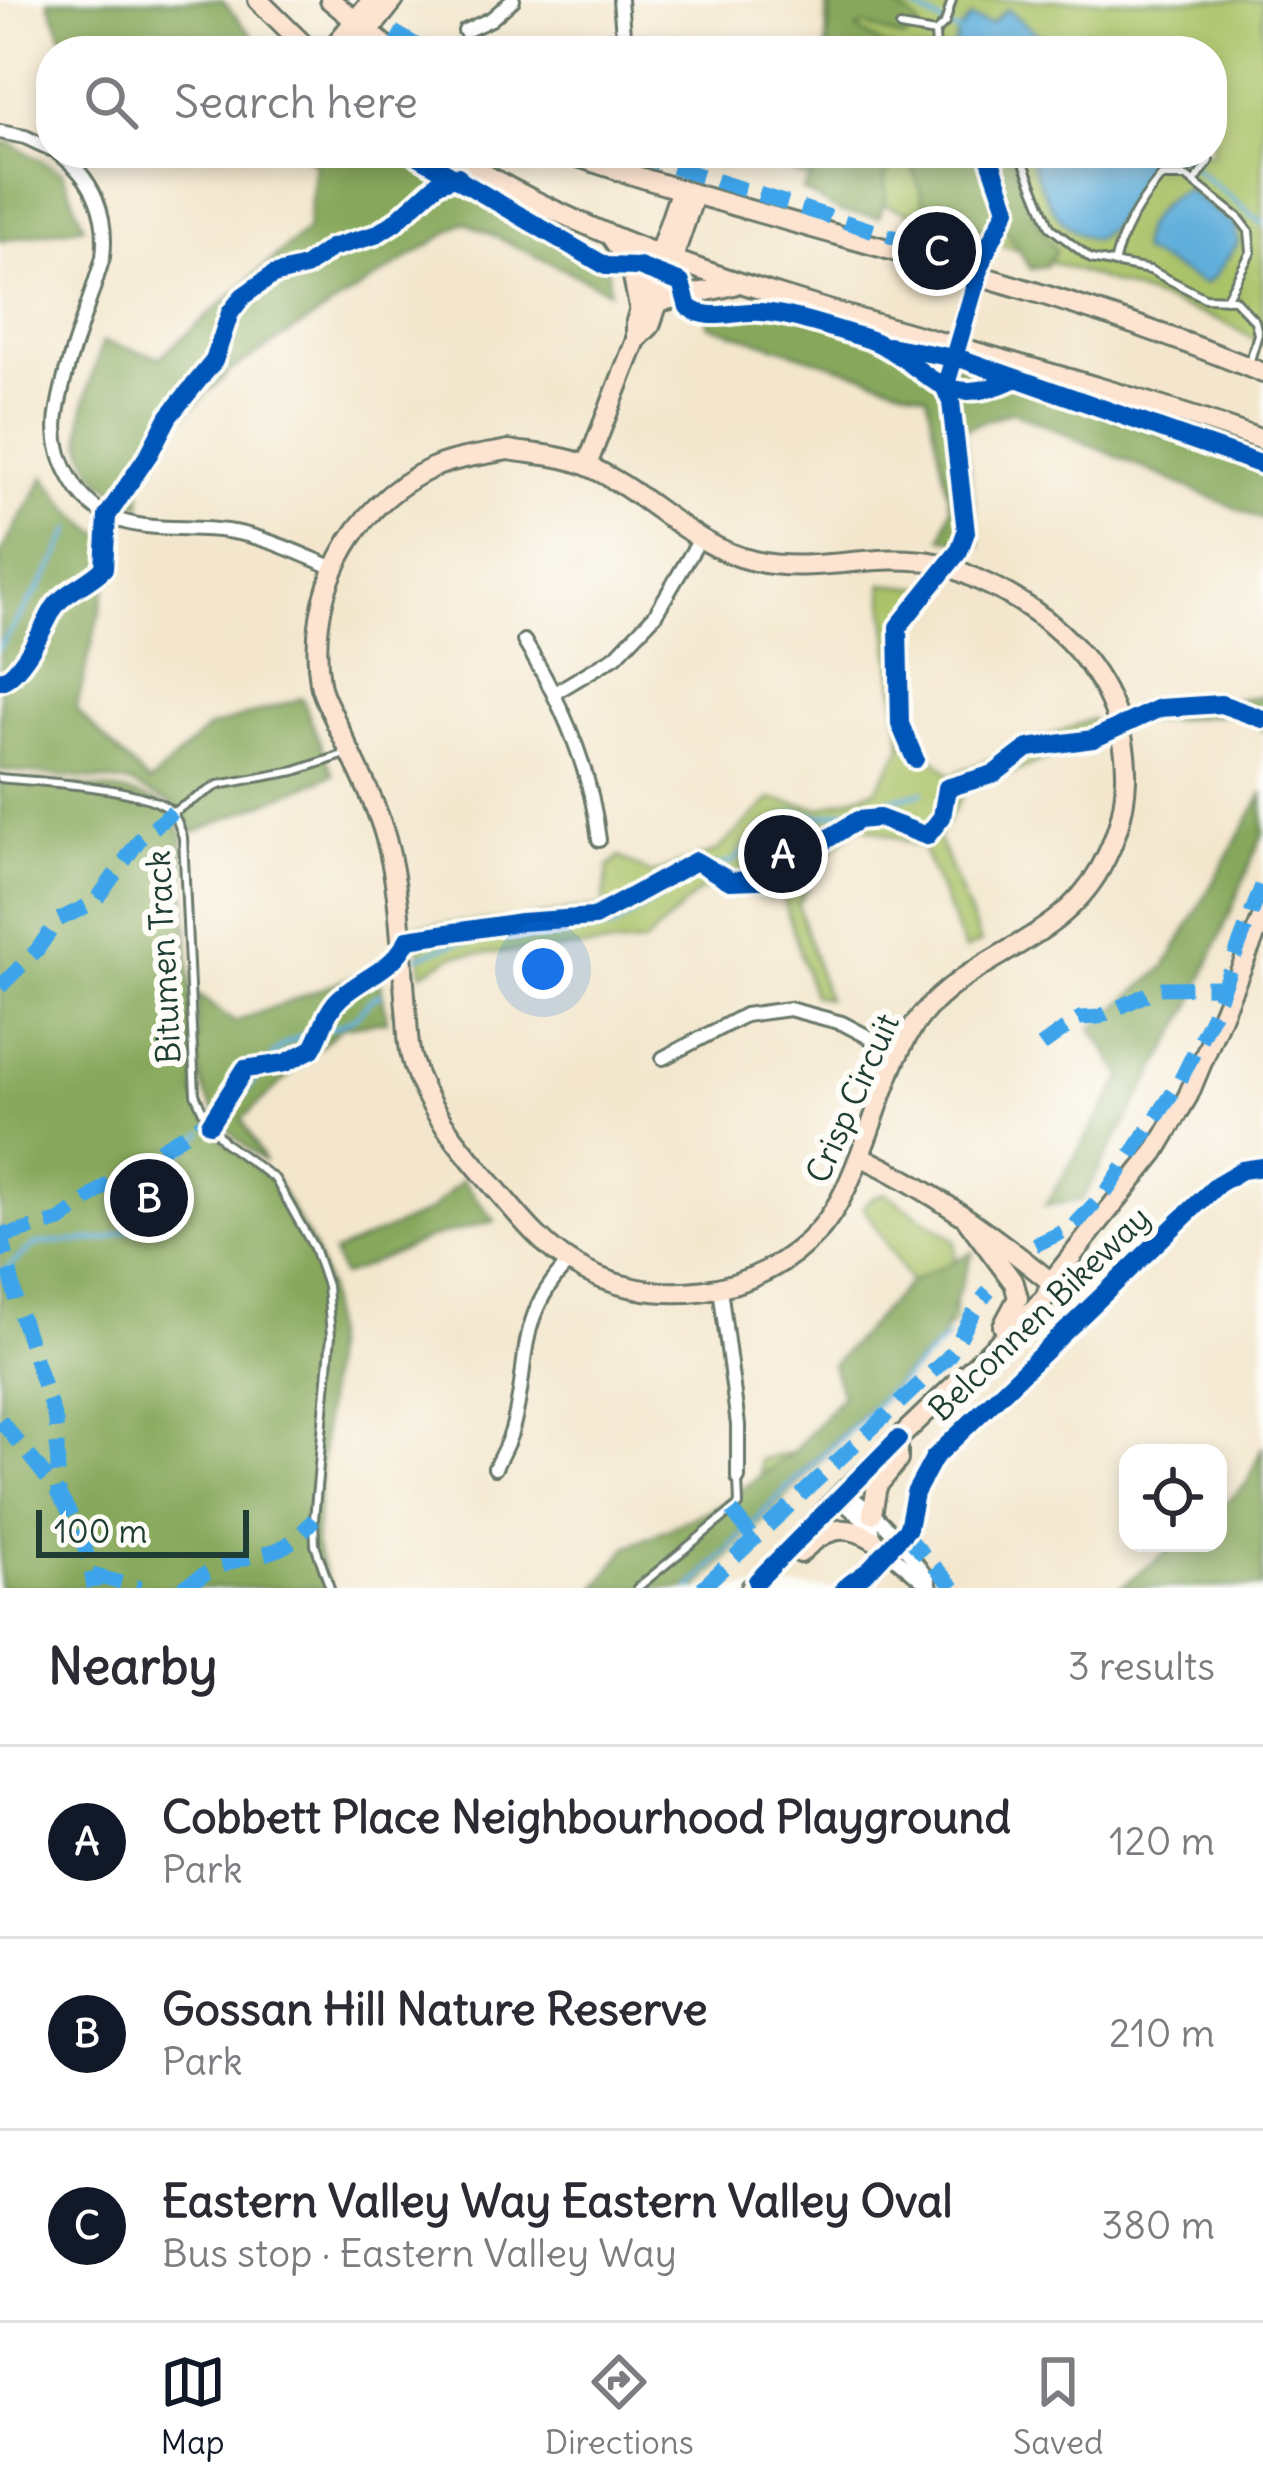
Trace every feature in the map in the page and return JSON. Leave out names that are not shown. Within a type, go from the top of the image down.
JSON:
[{"type":"street","points":[[258,0],[295,36]]},
{"type":"street","points":[[330,0],[373,36]]},
{"type":"street","points":[[359,36],[372,0]]},
{"type":"street","points":[[350,36],[394,0]]},
{"type":"street","points":[[465,31],[491,19],[513,0]]},
{"type":"street","points":[[620,0],[624,36]]},
{"type":"street","points":[[0,132],[36,142]]},
{"type":"street","points":[[75,168],[96,198],[105,236],[103,257],[58,407],[58,451],[79,493],[116,522],[229,531],[272,541],[332,567]]},
{"type":"street","points":[[476,168],[527,197],[665,259],[1172,408],[1263,440]]},
{"type":"street","points":[[610,168],[1117,317],[1255,370]]},
{"type":"street","points":[[587,465],[687,194]]},
{"type":"street","points":[[611,237],[631,267],[640,311]]},
{"type":"street","points":[[636,340],[650,326],[665,259]]},
{"type":"street","points":[[658,302],[739,284]]},
{"type":"street","name":"Crisp Circuit","points":[[508,450],[587,465],[701,537],[752,561],[809,565],[864,560],[935,562],[1019,598],[1075,645],[1106,688],[1122,728],[1124,802],[1096,876],[1070,910],[941,997],[920,1017],[899,1053],[848,1185],[820,1228],[795,1252],[720,1288],[668,1293],[634,1288],[569,1262],[530,1227],[448,1133],[412,1060],[386,836],[320,688],[319,625],[332,567],[352,533],[388,495],[436,466],[508,450]]},
{"type":"street","points":[[556,692],[616,656],[655,615],[701,537]]},
{"type":"street","points":[[524,641],[556,692],[596,807],[599,840]]},
{"type":"street","points":[[754,1584],[999,1334],[1036,1290],[1051,1282],[1166,1134],[1215,1039],[1262,924]]},
{"type":"street","points":[[663,1058],[745,1016],[789,1009],[842,1023],[899,1053]]},
{"type":"street","points":[[860,1156],[908,1179],[966,1216],[1051,1282]]},
{"type":"street","points":[[966,1216],[1014,1283],[1018,1298],[999,1334]]},
{"type":"street","points":[[495,1468],[512,1431],[526,1335],[545,1287],[569,1262]]},
{"type":"street","points":[[720,1288],[738,1425],[738,1478]]},
{"type":"street","points":[[872,1514],[877,1486],[898,1460],[898,1439]]},
{"type":"street","points":[[843,1492],[905,1547],[932,1588]]},
{"type":"street","points":[[843,1492],[849,1508],[874,1529],[874,1540]]},
{"type":"street","points":[[754,1584],[777,1576],[829,1529],[845,1528],[874,1540],[932,1588]]},
{"type":"lane","points":[[935,36],[952,0]]},
{"type":"lane","points":[[900,27],[935,33]]},
{"type":"lane","points":[[1026,168],[1050,226],[1091,259],[1150,270],[1205,298],[1234,299],[1255,320],[1255,370]]},
{"type":"lane","points":[[1196,180],[1204,168]]},
{"type":"lane","points":[[1114,264],[1119,239],[1162,177],[1173,174],[1196,180],[1250,231],[1251,252],[1226,299]]},
{"type":"lane","points":[[173,812],[218,785],[295,771],[350,753]]},
{"type":"lane","name":"Bitumen Track","points":[[0,778],[149,798],[173,812],[183,837],[195,1094],[207,1121],[225,1143],[275,1179],[314,1248],[327,1286],[331,1336],[314,1519],[315,1545],[330,1588]]},
{"type":"lane","points":[[637,1588],[739,1505],[738,1478]]},
{"type":"green space","points":[[48,0],[222,0],[252,36],[62,36]]},
{"type":"green space","points":[[827,0],[1263,0],[1263,344],[1219,320],[794,173],[799,168],[1227,168],[1227,36],[826,36]]},
{"type":"green space","points":[[831,0],[893,7],[919,27],[908,36],[864,25],[857,29],[868,36],[828,36]]},
{"type":"green space","points":[[9,142],[36,158],[36,168],[63,173],[84,226],[0,241],[0,144]]},
{"type":"green space","points":[[315,168],[423,168],[608,258],[609,291],[465,222],[230,371],[140,457],[141,505],[114,491],[96,474],[82,437],[87,392],[103,342],[160,357],[307,230]]},
{"type":"green space","points":[[817,168],[894,168],[885,175],[886,197],[879,217],[840,212],[802,190]]},
{"type":"green space","points":[[911,168],[1016,168],[1030,208],[1056,250],[1046,266],[1031,269],[1005,229],[991,225],[951,241],[933,224]]},
{"type":"green space","points":[[758,303],[968,368],[1248,464],[1263,471],[1263,520],[1012,411],[963,429],[980,545],[942,538],[951,507],[927,395],[708,325],[708,312]]},
{"type":"green space","points":[[45,476],[76,515],[117,542],[76,710],[149,783],[208,728],[302,698],[333,775],[194,832],[176,806],[129,783],[0,770],[0,554]]},
{"type":"green space","points":[[882,584],[936,589],[901,635],[914,740],[951,775],[1092,719],[1098,739],[964,792],[938,837],[981,942],[965,950],[922,847],[860,825],[824,857],[798,905],[827,999],[813,995],[783,897],[702,889],[643,944],[456,955],[422,973],[418,926],[603,907],[608,867],[620,857],[651,874],[717,851],[771,799],[821,808],[876,789],[902,747]]},
{"type":"green space","points":[[1263,696],[1263,730],[1242,713],[1146,722],[1143,710]]},
{"type":"green space","points":[[0,778],[139,796],[171,811],[178,823],[183,837],[195,1094],[207,1121],[225,1143],[275,1179],[314,1248],[327,1286],[331,1336],[315,1545],[330,1588],[0,1588]]},
{"type":"green space","points":[[1263,794],[1263,833],[1191,1007],[1082,1200],[1045,1206],[1123,1077],[1092,1028],[1165,967]]},
{"type":"green space","points":[[378,967],[387,1021],[342,1027],[242,1119],[265,1162],[224,1125],[204,1090],[198,995],[235,1022]]},
{"type":"green space","points":[[462,1180],[495,1221],[430,1238],[342,1276],[333,1253],[430,1211]]},
{"type":"green space","points":[[885,1193],[955,1240],[955,1321],[698,1588],[598,1588],[760,1490],[760,1460],[794,1452],[842,1396],[833,1365],[910,1282],[863,1207]]},
{"type":"green space","points":[[973,1252],[940,1342],[805,1468],[688,1588],[596,1588],[627,1547],[722,1504],[793,1452],[842,1396],[832,1365],[910,1282]]},
{"type":"green space","points":[[1263,1446],[1263,1587],[1120,1588],[1166,1552],[1227,1552],[1227,1502],[1246,1484]]},
{"type":"water","points":[[1007,9],[1040,36],[957,36],[970,18],[991,24]]},
{"type":"water","points":[[1034,168],[1145,168],[1130,201],[1095,240],[1070,228],[1045,194]]},
{"type":"water","points":[[1186,189],[1235,226],[1238,243],[1204,284],[1141,251],[1154,214]]},
{"type":"waterway","points":[[900,0],[961,34]]},
{"type":"waterway","points":[[1194,168],[1263,224]]},
{"type":"waterway","points":[[0,647],[52,568],[71,529]]},
{"type":"waterway","points":[[889,800],[923,792]]},
{"type":"waterway","points":[[418,957],[457,942],[612,928],[692,876],[734,861],[765,827],[794,812],[823,816],[875,803]]},
{"type":"waterway","points":[[228,1116],[258,1075],[267,1071],[280,1048],[342,1024],[381,994]]},
{"type":"waterway","points":[[0,1275],[35,1244],[108,1239],[131,1228],[178,1157],[203,1133]]},
{"type":"waterway","points":[[691,1588],[783,1492],[948,1337]]},
{"type":"marked path","points":[[394,32],[401,36]]},
{"type":"marked path","points":[[677,168],[937,251]]},
{"type":"marked path","points":[[0,987],[37,950],[58,920],[95,902],[140,839],[173,812]]},
{"type":"marked path","points":[[1035,1245],[1073,1227],[1109,1188],[1178,1085],[1212,1016],[1263,883]]},
{"type":"marked path","points":[[1041,1046],[1080,1018],[1099,1017],[1160,988],[1221,987]]},
{"type":"marked path","points":[[4,1236],[61,1220],[126,1170],[207,1121]]},
{"type":"marked path","points":[[0,1227],[18,1308],[56,1422],[59,1495]]},
{"type":"marked path","points":[[702,1588],[948,1357],[989,1291]]},
{"type":"marked path","points":[[0,1420],[72,1516],[94,1588]]},
{"type":"marked path","points":[[732,1511],[755,1541]]},
{"type":"marked path","points":[[182,1588],[218,1567],[281,1548],[314,1519]]},
{"type":"marked path","points":[[904,1533],[954,1588]]},
{"type":"marked path","points":[[92,1575],[141,1588]]},
{"type":"cycle path","points":[[439,168],[606,266],[639,267],[681,283],[688,307],[696,312],[799,318],[883,346],[931,379],[965,391],[1014,379]]},
{"type":"cycle path","points":[[915,759],[900,724],[898,627],[959,551],[966,532],[951,402],[945,388],[983,258],[1007,209],[993,168]]},
{"type":"cycle path","points":[[0,681],[22,662],[56,605],[104,568],[107,516],[169,416],[214,361],[230,313],[243,296],[273,275],[305,267],[331,248],[375,235],[438,183],[458,176]]},
{"type":"cycle path","points":[[889,346],[965,360],[1263,465]]},
{"type":"cycle path","points":[[210,1124],[245,1069],[285,1063],[312,1049],[336,1003],[387,965],[408,939],[521,922],[594,917],[696,861],[730,881],[785,879],[821,843],[858,820],[879,818],[927,836],[942,817],[947,788],[994,774],[1028,748],[1093,739],[1160,708],[1221,704],[1263,719]]},
{"type":"cycle path","name":"Belconnen Bikeway","points":[[844,1588],[867,1572],[908,1528],[915,1493],[934,1458],[1218,1184],[1242,1170],[1263,1167]]},
{"type":"cycle path","points":[[757,1581],[898,1439]]},
{"type":"place","name":"Eastern Valley Way Eastern Valley Oval","points":[[937,251]]},
{"type":"place","name":"Cobbett Place Neighbourhood Playground","points":[[783,854]]},
{"type":"place","name":"Gossan Hill Nature Reserve","points":[[149,1198]]}]
